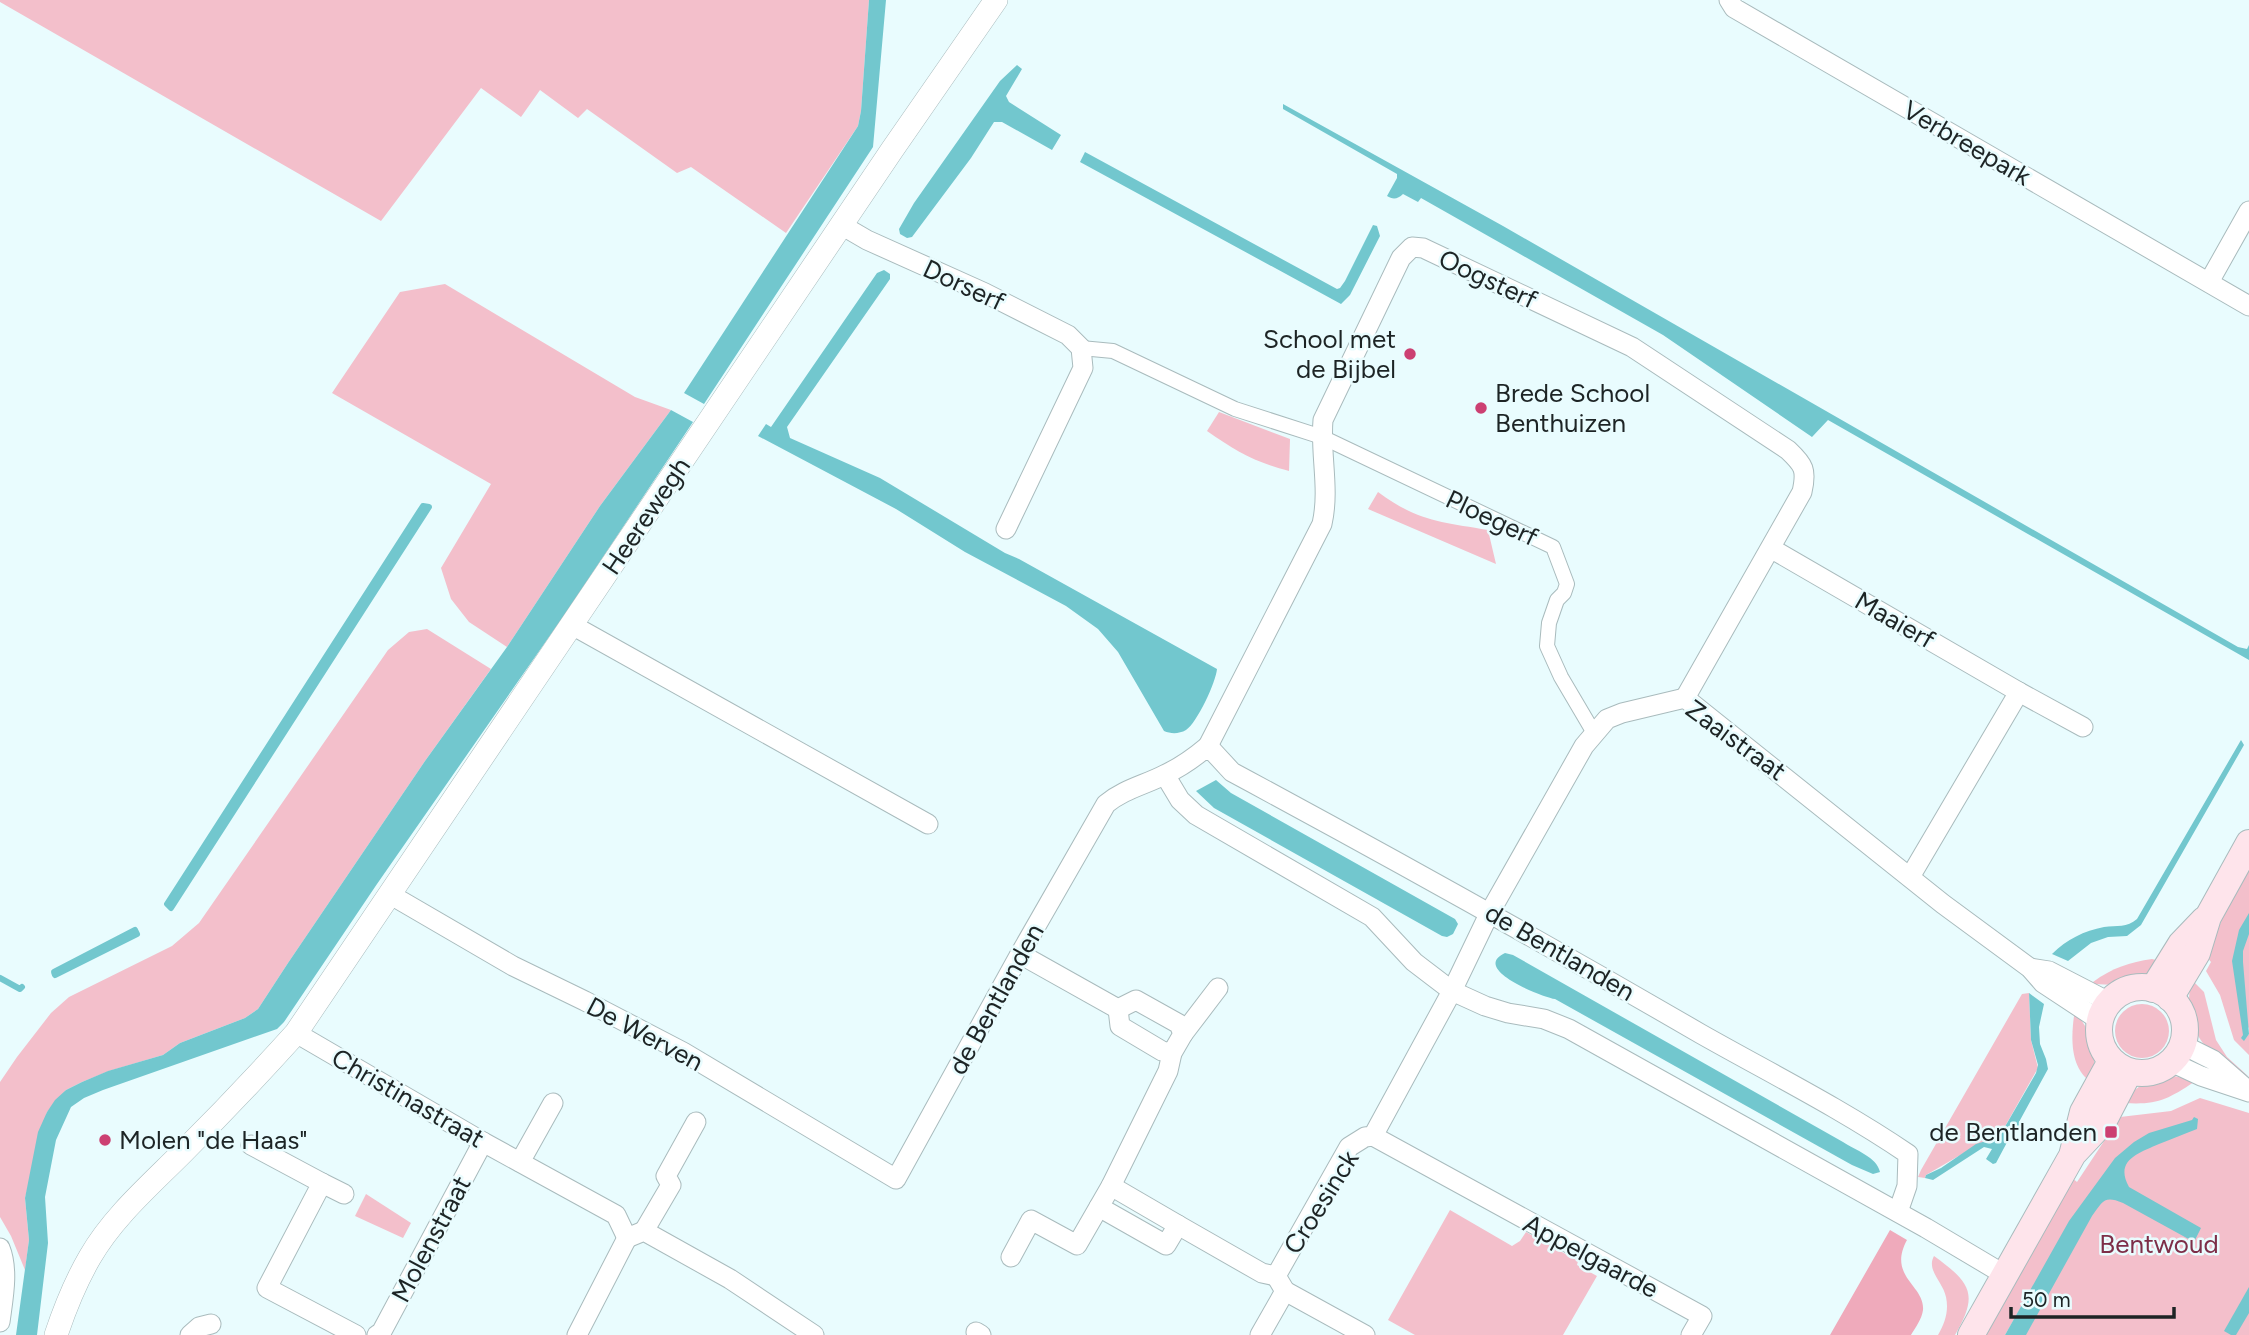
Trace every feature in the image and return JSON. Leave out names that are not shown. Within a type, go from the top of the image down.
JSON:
[{"type":"main road","points":[[2162,993],[2197,953],[2208,917],[2249,843]]},
{"type":"main road","points":[[2129,989],[2162,993],[2177,1005],[2184,1024],[2177,1053],[2162,1069],[2152,1073],[2120,1067],[2100,1042],[2104,1011],[2121,992],[2129,989]]},
{"type":"main road","points":[[1971,1335],[2073,1154],[2103,1122],[2120,1067]]},
{"type":"street","name":"Heerewegh","points":[[56,1335],[90,1256],[111,1227],[248,1087],[296,1033],[996,0]]},
{"type":"street","name":"Verbreepark","points":[[1729,0],[1734,8],[2249,306]]},
{"type":"street","points":[[2209,282],[2249,211]]},
{"type":"street","name":"Dorserf","points":[[842,226],[1068,335],[1081,348],[1113,351],[1235,409],[1322,438]]},
{"type":"street","name":"Oogsterf","points":[[1208,746],[1322,524],[1326,508],[1322,438],[1324,420],[1401,258],[1412,247],[1423,248],[1632,347],[1788,450],[1801,462],[1806,477],[1802,492],[1685,698]]},
{"type":"street","points":[[1006,529],[1083,368],[1081,348]]},
{"type":"street","name":"Ploegerf","points":[[1322,438],[1553,547],[1567,584],[1564,593],[1556,600],[1549,623],[1547,646],[1561,677],[1594,733]]},
{"type":"street","name":"Maaierf","points":[[1772,549],[2083,727]]},
{"type":"street","points":[[572,625],[928,824]]},
{"type":"street","points":[[1910,877],[2019,692]]},
{"type":"street","name":"Zaaistraat","points":[[1490,912],[1584,746],[1594,733],[1607,719],[1622,713],[1685,698],[1910,877],[2030,968],[2049,971],[2104,1011]]},
{"type":"street","name":"de Bentlanden","points":[[896,1179],[1106,804],[1117,794],[1165,775],[1208,746],[1232,772],[1490,912],[1870,1128],[1908,1154],[1907,1186],[1898,1212]]},
{"type":"street","points":[[1165,775],[1181,800],[1196,815],[1372,917],[1414,962],[1452,991],[1508,1013],[1556,1022],[2006,1275]]},
{"type":"street","name":"De Werven","points":[[391,895],[513,967],[596,1006],[683,1052],[896,1179]]},
{"type":"street","name":"Croesinck","points":[[1373,1136],[1452,991],[1490,912]]},
{"type":"street","points":[[1020,954],[1118,1009]]},
{"type":"street","points":[[1011,1257],[1031,1220],[1077,1245],[1111,1186],[1168,1071],[1172,1053],[1218,988]]},
{"type":"street","points":[[1118,1009],[1136,1000],[1179,1024],[1183,1034]]},
{"type":"street","points":[[1118,1009],[1120,1026],[1162,1051],[1172,1053]]},
{"type":"street","name":"Christinastraat","points":[[296,1033],[483,1142],[616,1215],[636,1235],[730,1279],[814,1335]]},
{"type":"street","points":[[2177,1053],[2201,1076],[2249,1092]]},
{"type":"street","points":[[520,1162],[553,1103]]},
{"type":"street","points":[[578,1335],[636,1235],[671,1185],[666,1176],[696,1122]]},
{"type":"street","name":"Croesinck","points":[[1261,1335],[1280,1284],[1349,1147],[1365,1137],[1373,1136],[1461,1186]]},
{"type":"street","name":"Molenstraat","points":[[377,1335],[381,1333],[483,1142]]},
{"type":"street","points":[[251,1145],[344,1194]]},
{"type":"street","points":[[321,1183],[267,1288],[356,1335]]},
{"type":"street","name":"Croesinck","points":[[1111,1186],[1365,1335]]},
{"type":"street","name":"Appelgaarde","points":[[1461,1186],[1702,1316],[1691,1335]]},
{"type":"street","points":[[1098,1207],[1166,1245],[1178,1225]]},
{"type":"street","points":[[0,1248],[3,1254],[4,1286],[0,1322]]},
{"type":"street","points":[[190,1335],[199,1327],[211,1324]]},
{"type":"green space","points":[[0,0],[869,0],[858,126],[786,233],[691,167],[677,173],[587,109],[578,118],[540,90],[521,117],[481,88],[381,221]]},
{"type":"green space","points":[[445,284],[635,397],[671,410],[600,506],[507,647],[469,622],[451,599],[441,568],[491,484],[332,393],[400,292]]},
{"type":"green space","points":[[1219,412],[1290,439],[1289,471],[1246,455],[1207,431]]},
{"type":"green space","points":[[1378,492],[1418,515],[1488,530],[1496,564],[1368,509]]},
{"type":"green space","points":[[427,629],[491,669],[425,761],[258,1009],[245,1018],[180,1043],[163,1055],[82,1082],[66,1090],[47,1112],[25,1198],[29,1240],[25,1270],[0,1217],[0,1082],[51,1013],[69,997],[172,946],[199,923],[388,650],[409,632]]},
{"type":"green space","points":[[2249,866],[2249,1027],[2243,1034],[2244,1040],[2249,1034],[2249,1055],[2234,1040],[2220,995],[2206,971],[2211,962],[2206,956],[2234,892]]},
{"type":"green space","points":[[2152,959],[2160,961],[2143,977],[2115,985],[2093,982],[2121,966]]},
{"type":"green space","points":[[2192,980],[2204,992],[2216,1040],[2227,1057],[2249,1077],[2213,1054],[2200,1039],[2190,1008]]},
{"type":"green space","points":[[2029,993],[2031,1040],[2038,1068],[1999,1137],[1981,1143],[1925,1178],[1918,1177],[2022,994]]},
{"type":"green space","points":[[2142,1004],[2161,1012],[2169,1031],[2161,1050],[2142,1058],[2123,1050],[2115,1031],[2123,1012]]},
{"type":"green space","points":[[2077,1015],[2087,1030],[2093,1047],[2091,1082],[2079,1069],[2074,1052],[2073,1025],[2074,1016]]},
{"type":"green space","points":[[2174,1076],[2194,1082],[2161,1100],[2124,1103],[2139,1087]]},
{"type":"green space","name":"Bentwoud","points":[[2200,1098],[2249,1113],[2249,1335],[2007,1335],[2025,1300],[2005,1335],[1982,1335],[2072,1178],[2077,1182],[2120,1117],[2171,1111]]},
{"type":"green space","points":[[366,1194],[411,1223],[403,1238],[355,1216]]},
{"type":"green space","points":[[1450,1210],[1512,1246],[1520,1241],[1526,1232],[1578,1261],[1577,1265],[1597,1276],[1563,1335],[1415,1335],[1388,1320]]},
{"type":"green space","points":[[1934,1256],[1956,1274],[1967,1290],[1967,1309],[1955,1335],[1938,1335],[1946,1317],[1947,1302],[1932,1266]]},
{"type":"shaded area","points":[[1890,1230],[1907,1240],[1901,1263],[1922,1301],[1923,1310],[1918,1323],[1911,1335],[1830,1335]]},
{"type":"water","points":[[869,0],[886,0],[873,147],[704,404],[684,393],[858,126]]},
{"type":"water","points":[[1017,65],[1022,69],[1006,96],[1009,102],[1061,135],[1052,150],[1002,122],[994,122],[971,158],[912,237],[907,238],[900,234],[899,229],[914,203],[1000,81]]},
{"type":"water","points":[[1283,104],[1503,226],[2238,647],[2247,649],[2249,645],[2249,660],[1828,420],[1812,437],[1663,335],[1421,198],[1418,202],[1403,194],[1395,198],[1387,196],[1397,174],[1283,109]]},
{"type":"water","points":[[1085,152],[1337,289],[1345,281],[1373,225],[1377,226],[1380,236],[1350,295],[1341,304],[1080,162]]},
{"type":"water","points":[[884,270],[890,274],[890,279],[787,427],[790,438],[880,478],[1005,553],[1217,669],[1205,702],[1186,730],[1175,733],[1164,731],[1118,652],[1098,629],[1066,606],[965,552],[896,509],[758,436],[766,424],[771,427],[877,273]]},
{"type":"water","points":[[671,410],[693,422],[565,614],[284,1022],[277,1029],[103,1090],[71,1107],[56,1140],[45,1197],[48,1243],[37,1335],[16,1335],[29,1240],[25,1198],[38,1132],[55,1100],[66,1090],[82,1082],[108,1071],[163,1055],[180,1043],[245,1018],[258,1009],[425,761],[507,647],[600,506]]},
{"type":"water","points":[[2241,740],[2244,745],[2141,925],[2127,936],[2108,937],[2091,943],[2068,961],[2052,954],[2083,933],[2126,925],[2137,919]]},
{"type":"water","points":[[1216,780],[1231,793],[1455,919],[1458,924],[1453,934],[1442,936],[1214,808],[1196,791]]},
{"type":"water","points":[[2249,913],[2249,934],[2243,951],[2243,962],[2249,1034],[2244,1041],[2241,1038],[2243,1035],[2232,961],[2239,930]]},
{"type":"water","points":[[1505,953],[1513,955],[1859,1151],[1875,1162],[1880,1172],[1873,1174],[1852,1165],[1555,999],[1512,981],[1496,967],[1497,959]]},
{"type":"water","points":[[2029,993],[2044,1004],[2039,1027],[2040,1044],[2048,1069],[2019,1122],[2019,1128],[2012,1133],[1996,1163],[1986,1159],[1992,1149],[1984,1147],[1933,1180],[1925,1178],[1976,1144],[1999,1137],[2036,1073],[2038,1065],[2031,1040]]},
{"type":"water","points":[[2194,1117],[2198,1119],[2197,1129],[2137,1154],[2127,1164],[2125,1178],[2129,1187],[2201,1228],[2194,1242],[2123,1203],[2104,1201],[2092,1216],[2026,1335],[2005,1335],[2069,1221],[2115,1158],[2149,1133],[2192,1120]]},
{"type":"water","points":[[2249,1287],[2249,1313],[2236,1335],[2231,1335],[2224,1331]]},
{"type":"waterway","points":[[423,506],[429,507],[171,908],[167,904],[423,506]]},
{"type":"waterway","points":[[135,930],[137,934],[55,975],[54,972],[135,930]]},
{"type":"waterway","points":[[0,978],[20,989],[22,987]]},
{"type":"place","name":"School met de Bijbel","points":[[1410,354]]},
{"type":"place","name":"Brede School Benthuizen","points":[[1481,408]]},
{"type":"place","name":"de Bentlanden","points":[[2111,1132]]},
{"type":"place","name":"Molen \"de Haas\"","points":[[105,1140]]}]
